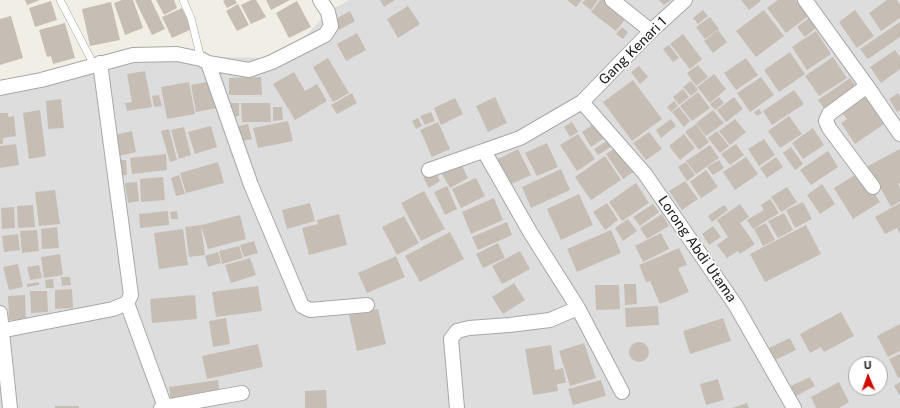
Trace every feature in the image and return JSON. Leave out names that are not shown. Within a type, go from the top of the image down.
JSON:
[{"type":"street","points":[[0,88],[41,80],[133,55],[177,54],[249,70],[272,62],[325,35],[331,26],[328,12],[320,0]]},
{"type":"street","points":[[612,0],[651,31]]},
{"type":"street","name":"Gang Kenari 1","points":[[429,170],[520,138],[582,102],[651,31],[685,0]]},
{"type":"street","points":[[805,0],[900,134]]},
{"type":"street","points":[[205,61],[251,185],[302,306],[310,310],[367,305]]},
{"type":"street","points":[[1,331],[113,309],[127,303],[131,295],[97,64]]},
{"type":"street","points":[[867,86],[829,114],[826,121],[829,128],[873,187]]},
{"type":"street","name":"Lorong Abdi Utama","points":[[582,102],[644,174],[736,306],[794,408]]},
{"type":"street","points":[[484,151],[530,232],[578,308],[622,392]]},
{"type":"street","points":[[127,303],[163,407],[242,393]]},
{"type":"street","points":[[457,408],[451,339],[457,332],[469,328],[550,320],[578,308]]},
{"type":"street","points":[[0,313],[10,408]]},
{"type":"lane","points":[[60,0],[97,64]]},
{"type":"lane","points":[[183,0],[191,18],[205,61]]},
{"type":"shaded area","points":[[349,0],[900,0],[900,408],[0,408],[0,85],[133,55],[262,58],[302,40],[328,12]]},
{"type":"building","points":[[25,0],[40,0],[27,5]]},
{"type":"building","points":[[122,0],[133,0],[143,28],[125,35],[114,3]]},
{"type":"building","points":[[135,0],[151,0],[165,29],[152,35]]},
{"type":"building","points":[[156,0],[174,0],[177,8],[164,15]]},
{"type":"building","points":[[235,0],[237,3],[227,8],[223,1]]},
{"type":"building","points":[[251,0],[256,0],[266,17],[251,24],[241,5]]},
{"type":"building","points":[[266,0],[290,0],[271,10]]},
{"type":"building","points":[[380,0],[395,0],[384,7]]},
{"type":"building","points":[[567,0],[582,0],[576,7]]},
{"type":"building","points":[[585,0],[598,0],[591,10],[582,3]]},
{"type":"building","points":[[600,0],[605,0],[627,17],[616,31],[591,12]]},
{"type":"building","points":[[659,0],[671,0],[664,5]]},
{"type":"building","points":[[741,0],[760,0],[761,1],[749,10]]},
{"type":"building","points":[[778,0],[796,0],[808,16],[786,33],[767,8]]},
{"type":"building","points":[[887,0],[897,0],[900,5],[900,18],[881,31],[869,13]]},
{"type":"building","points":[[51,1],[57,20],[35,27],[29,8]]},
{"type":"building","points":[[297,1],[311,27],[289,38],[276,13]]},
{"type":"building","points":[[111,2],[120,40],[90,46],[82,9]]},
{"type":"building","points":[[238,4],[249,25],[237,31],[226,11]]},
{"type":"building","points":[[408,6],[420,24],[398,38],[387,19]]},
{"type":"building","points":[[182,8],[192,29],[172,38],[162,17]]},
{"type":"building","points":[[703,10],[708,16],[698,24],[693,18]]},
{"type":"building","points":[[764,10],[784,36],[756,57],[736,31]]},
{"type":"building","points":[[855,10],[874,36],[857,48],[839,22]]},
{"type":"building","points":[[350,11],[355,21],[339,30],[334,20]]},
{"type":"building","points":[[11,16],[23,58],[0,65],[0,19]]},
{"type":"building","points":[[710,17],[719,29],[705,39],[696,27]]},
{"type":"building","points":[[810,17],[817,27],[805,37],[797,27]]},
{"type":"building","points":[[900,22],[900,37],[868,59],[860,49]]},
{"type":"building","points":[[65,23],[75,58],[53,64],[51,56],[47,57],[39,30]]},
{"type":"building","points":[[622,27],[628,32],[623,39],[616,34]]},
{"type":"building","points":[[718,30],[727,42],[713,53],[704,41]]},
{"type":"building","points":[[816,31],[831,54],[807,70],[792,47]]},
{"type":"building","points":[[357,33],[366,50],[346,61],[337,44]]},
{"type":"building","points":[[683,34],[702,59],[690,69],[670,44]]},
{"type":"building","points":[[669,45],[679,58],[673,62],[663,49]]},
{"type":"building","points":[[895,50],[900,57],[900,69],[881,83],[870,67]]},
{"type":"building","points":[[790,52],[805,74],[779,92],[764,70]]},
{"type":"building","points":[[833,57],[847,78],[819,96],[805,76]]},
{"type":"building","points":[[328,58],[349,93],[333,102],[313,67]]},
{"type":"building","points":[[746,58],[758,75],[736,90],[724,73]]},
{"type":"building","points":[[698,65],[708,77],[696,86],[687,73]]},
{"type":"building","points":[[639,66],[648,77],[640,84],[631,72]]},
{"type":"building","points":[[145,71],[152,107],[127,111],[125,103],[132,102],[127,74]]},
{"type":"building","points":[[294,72],[305,91],[317,84],[327,101],[295,120],[273,84]]},
{"type":"building","points":[[714,74],[726,89],[710,103],[697,87]]},
{"type":"building","points":[[261,77],[262,95],[229,95],[229,78]]},
{"type":"building","points":[[761,77],[774,95],[750,112],[737,93]]},
{"type":"building","points":[[850,78],[859,91],[827,113],[818,100]]},
{"type":"building","points":[[633,80],[662,119],[632,141],[603,102]]},
{"type":"building","points":[[212,81],[217,108],[196,112],[191,85]]},
{"type":"building","points":[[691,81],[698,90],[691,96],[683,87]]},
{"type":"building","points":[[189,82],[195,114],[167,119],[161,87]]},
{"type":"building","points":[[683,89],[689,97],[679,105],[673,97]]},
{"type":"building","points":[[794,90],[804,104],[772,125],[763,111]]},
{"type":"building","points":[[698,92],[710,108],[692,121],[680,106]]},
{"type":"building","points":[[352,93],[357,103],[337,114],[331,105]]},
{"type":"building","points":[[898,93],[900,96],[900,110],[897,112],[889,99]]},
{"type":"building","points":[[159,95],[162,106],[154,107],[152,96]]},
{"type":"building","points":[[495,97],[507,123],[488,132],[476,106]]},
{"type":"building","points":[[719,97],[724,103],[715,110],[710,104]]},
{"type":"building","points":[[734,97],[743,109],[726,122],[717,110]]},
{"type":"building","points":[[866,97],[884,124],[855,144],[841,123],[847,119],[842,113]]},
{"type":"building","points":[[455,98],[463,114],[441,125],[434,108]]},
{"type":"building","points":[[61,99],[64,128],[48,129],[46,101]]},
{"type":"building","points":[[674,101],[678,106],[671,112],[667,107]]},
{"type":"building","points":[[229,103],[239,103],[239,116],[229,117]]},
{"type":"building","points":[[241,103],[270,103],[271,122],[242,122]]},
{"type":"building","points":[[273,107],[282,107],[283,120],[273,121]]},
{"type":"building","points":[[679,107],[690,121],[684,127],[672,112]]},
{"type":"building","points":[[759,109],[762,113],[757,116],[754,112]]},
{"type":"building","points":[[40,110],[46,156],[29,159],[23,113]]},
{"type":"building","points":[[713,110],[724,123],[706,136],[696,123]]},
{"type":"building","points":[[431,112],[435,121],[425,125],[420,116]]},
{"type":"building","points":[[0,113],[8,113],[8,117],[14,116],[16,136],[3,138],[3,144],[0,144]]},
{"type":"building","points":[[789,116],[802,134],[780,148],[768,131]]},
{"type":"building","points":[[418,118],[422,126],[416,129],[412,121]]},
{"type":"building","points":[[671,119],[676,126],[661,138],[656,130]]},
{"type":"building","points":[[735,119],[746,132],[730,145],[719,131]]},
{"type":"building","points":[[288,121],[293,141],[258,148],[253,128]]},
{"type":"building","points":[[438,122],[450,149],[432,157],[420,130]]},
{"type":"building","points":[[572,122],[578,132],[570,137],[564,127]]},
{"type":"building","points":[[596,122],[606,137],[591,147],[582,132]]},
{"type":"building","points":[[248,124],[252,139],[238,142],[235,127]]},
{"type":"building","points":[[696,124],[709,142],[699,150],[685,132]]},
{"type":"building","points":[[211,126],[217,147],[195,154],[188,132]]},
{"type":"building","points":[[184,127],[191,155],[179,159],[171,130]]},
{"type":"building","points":[[813,128],[824,145],[803,159],[792,143]]},
{"type":"building","points":[[169,129],[177,160],[170,162],[161,131]]},
{"type":"building","points":[[132,131],[136,152],[119,156],[114,135]]},
{"type":"building","points":[[717,131],[729,146],[720,153],[708,138]]},
{"type":"building","points":[[649,132],[662,149],[646,160],[633,143]]},
{"type":"building","points":[[578,134],[595,159],[577,171],[560,145]]},
{"type":"building","points":[[684,134],[695,148],[680,160],[669,146]]},
{"type":"building","points":[[610,139],[614,145],[598,155],[594,149]]},
{"type":"building","points":[[764,139],[775,155],[759,166],[748,149]]},
{"type":"building","points":[[547,143],[558,167],[537,176],[525,153]]},
{"type":"building","points":[[16,144],[19,165],[0,168],[0,146]]},
{"type":"building","points":[[736,144],[744,155],[730,165],[721,154]]},
{"type":"building","points":[[710,145],[719,158],[696,174],[686,161]]},
{"type":"building","points":[[619,146],[636,170],[623,179],[606,154]]},
{"type":"building","points":[[791,147],[803,164],[795,170],[783,153]]},
{"type":"building","points":[[518,149],[531,175],[509,185],[496,160]]},
{"type":"building","points":[[900,149],[900,183],[898,184],[900,188],[900,201],[891,207],[868,166]]},
{"type":"building","points":[[828,151],[838,167],[811,185],[800,170]]},
{"type":"building","points":[[166,154],[167,170],[132,174],[130,158]]},
{"type":"building","points":[[605,156],[621,180],[591,200],[575,177]]},
{"type":"building","points":[[746,157],[758,174],[735,190],[723,172]]},
{"type":"building","points":[[776,157],[783,167],[767,178],[760,168]]},
{"type":"building","points":[[116,160],[126,160],[127,175],[117,176]]},
{"type":"building","points":[[719,160],[724,168],[713,175],[707,167]]},
{"type":"building","points":[[218,162],[224,183],[186,193],[180,173]]},
{"type":"building","points":[[460,162],[468,178],[450,188],[441,172]]},
{"type":"building","points":[[686,162],[695,175],[687,181],[678,167]]},
{"type":"building","points":[[561,169],[570,190],[531,208],[522,187]]},
{"type":"building","points":[[706,170],[718,187],[701,198],[690,182]]},
{"type":"building","points":[[435,171],[440,181],[429,188],[423,177]]},
{"type":"building","points":[[179,175],[185,194],[176,196],[171,178]]},
{"type":"building","points":[[855,175],[861,184],[866,180],[880,202],[853,219],[834,188]]},
{"type":"building","points":[[163,177],[165,200],[141,202],[140,179]]},
{"type":"building","points":[[476,178],[485,196],[461,208],[452,189]]},
{"type":"building","points":[[685,181],[698,199],[682,210],[669,191]]},
{"type":"building","points":[[137,182],[139,201],[128,203],[125,183]]},
{"type":"building","points":[[636,183],[649,203],[622,221],[609,202]]},
{"type":"building","points":[[822,184],[835,204],[820,214],[807,195]]},
{"type":"building","points":[[447,186],[457,209],[445,215],[434,192]]},
{"type":"building","points":[[787,187],[797,202],[781,212],[771,197]]},
{"type":"building","points":[[55,190],[60,224],[39,226],[35,192]]},
{"type":"building","points":[[424,191],[445,229],[421,241],[401,203]]},
{"type":"building","points":[[579,194],[593,225],[561,240],[547,209]]},
{"type":"building","points":[[494,198],[503,220],[471,234],[462,212]]},
{"type":"building","points":[[770,199],[779,213],[753,229],[747,220],[764,210],[761,205]]},
{"type":"building","points":[[803,202],[812,219],[795,228],[786,210]]},
{"type":"building","points":[[310,203],[315,221],[287,229],[282,210]]},
{"type":"building","points":[[607,203],[618,220],[605,230],[593,212]]},
{"type":"building","points":[[900,203],[900,234],[897,228],[885,234],[875,217]]},
{"type":"building","points":[[653,204],[659,212],[640,226],[633,217]]},
{"type":"building","points":[[740,204],[749,217],[740,223],[755,244],[740,254],[738,251],[727,258],[717,245],[728,237],[717,220]]},
{"type":"building","points":[[33,205],[35,227],[18,228],[17,206]]},
{"type":"building","points":[[724,205],[728,210],[712,222],[708,216]]},
{"type":"building","points":[[14,207],[15,228],[2,229],[1,208]]},
{"type":"building","points":[[168,211],[169,225],[140,228],[139,214]]},
{"type":"building","points":[[177,211],[178,219],[171,219],[170,212]]},
{"type":"building","points":[[784,213],[793,230],[778,238],[768,221]]},
{"type":"building","points":[[339,214],[347,245],[309,255],[302,228],[318,224],[317,220]]},
{"type":"building","points":[[662,214],[669,226],[647,239],[640,228]]},
{"type":"building","points":[[240,215],[246,239],[208,249],[201,225]]},
{"type":"building","points":[[404,216],[419,243],[397,255],[382,227]]},
{"type":"building","points":[[628,219],[637,231],[623,241],[615,228]]},
{"type":"building","points":[[507,222],[512,235],[478,250],[472,237]]},
{"type":"building","points":[[766,223],[775,240],[763,246],[754,229]]},
{"type":"building","points":[[201,225],[205,255],[189,257],[185,227]]},
{"type":"building","points":[[806,225],[821,254],[765,282],[750,254]]},
{"type":"building","points":[[713,226],[721,237],[709,245],[702,234]]},
{"type":"building","points":[[57,227],[59,248],[42,249],[41,229]]},
{"type":"building","points":[[183,229],[188,265],[159,269],[154,233]]},
{"type":"building","points":[[37,230],[39,251],[22,253],[20,231]]},
{"type":"building","points":[[611,230],[621,253],[577,272],[567,249]]},
{"type":"building","points":[[450,232],[464,259],[420,282],[405,256]]},
{"type":"building","points":[[661,233],[669,249],[643,262],[635,246]]},
{"type":"building","points":[[18,234],[20,250],[4,252],[2,236]]},
{"type":"building","points":[[254,241],[258,253],[244,257],[240,245]]},
{"type":"building","points":[[498,243],[505,258],[483,268],[476,254]]},
{"type":"building","points":[[239,246],[243,258],[222,264],[219,251]]},
{"type":"building","points":[[679,248],[687,265],[678,268],[689,292],[660,304],[650,281],[646,282],[639,265]]},
{"type":"building","points":[[520,251],[530,269],[502,284],[492,266]]},
{"type":"building","points":[[218,252],[221,263],[208,267],[205,256]]},
{"type":"building","points":[[60,254],[63,275],[44,278],[41,257]]},
{"type":"building","points":[[396,256],[405,277],[367,293],[358,273]]},
{"type":"building","points":[[250,258],[256,275],[231,283],[225,265]]},
{"type":"building","points":[[18,264],[23,287],[9,290],[3,267]]},
{"type":"building","points":[[39,265],[42,278],[30,280],[27,267]]},
{"type":"building","points":[[61,277],[70,277],[71,285],[62,286]]},
{"type":"building","points":[[53,279],[54,288],[46,288],[45,280]]},
{"type":"building","points":[[39,282],[39,285],[27,287],[27,284]]},
{"type":"building","points":[[514,283],[525,300],[503,314],[492,297]]},
{"type":"building","points":[[624,284],[636,284],[637,304],[625,305]]},
{"type":"building","points":[[595,285],[619,285],[620,309],[596,310]]},
{"type":"building","points":[[258,286],[262,311],[216,317],[212,292]]},
{"type":"building","points":[[72,289],[73,308],[55,309],[55,290]]},
{"type":"building","points":[[30,291],[47,291],[48,312],[31,313]]},
{"type":"building","points":[[25,295],[26,320],[9,320],[8,296]]},
{"type":"building","points":[[195,295],[197,319],[152,323],[150,299]]},
{"type":"building","points":[[658,306],[659,325],[626,327],[625,308]]},
{"type":"building","points":[[378,309],[386,344],[357,351],[349,315]]},
{"type":"building","points":[[841,312],[854,336],[824,352],[821,347],[810,353],[800,334]]},
{"type":"building","points":[[226,318],[230,344],[213,347],[209,321]]},
{"type":"building","points":[[723,318],[731,341],[690,354],[683,331]]},
{"type":"building","points":[[900,324],[900,351],[888,357],[877,336]]},
{"type":"building","points":[[790,338],[796,350],[775,360],[769,348]]},
{"type":"building","points":[[639,342],[646,345],[649,352],[646,359],[639,362],[632,359],[629,352],[632,345]]},
{"type":"building","points":[[584,343],[596,378],[570,386],[559,351]]},
{"type":"building","points":[[258,344],[263,367],[207,379],[202,356]]},
{"type":"building","points":[[551,345],[555,370],[563,368],[566,383],[557,384],[558,391],[533,395],[525,349]]},
{"type":"building","points":[[900,354],[900,377],[898,378],[889,359]]},
{"type":"building","points":[[810,377],[815,386],[796,396],[791,386]]},
{"type":"building","points":[[718,379],[724,400],[706,405],[700,384]]},
{"type":"building","points":[[218,380],[220,395],[171,402],[169,387]]},
{"type":"building","points":[[601,380],[606,396],[573,405],[568,389]]},
{"type":"building","points":[[839,382],[849,402],[839,408],[816,408],[811,397]]},
{"type":"building","points":[[900,382],[900,396],[894,386]]},
{"type":"building","points":[[326,390],[327,408],[305,408],[305,391]]},
{"type":"building","points":[[747,403],[749,408],[732,408]]},
{"type":"building","points":[[55,406],[79,406],[79,408],[55,408]]}]
